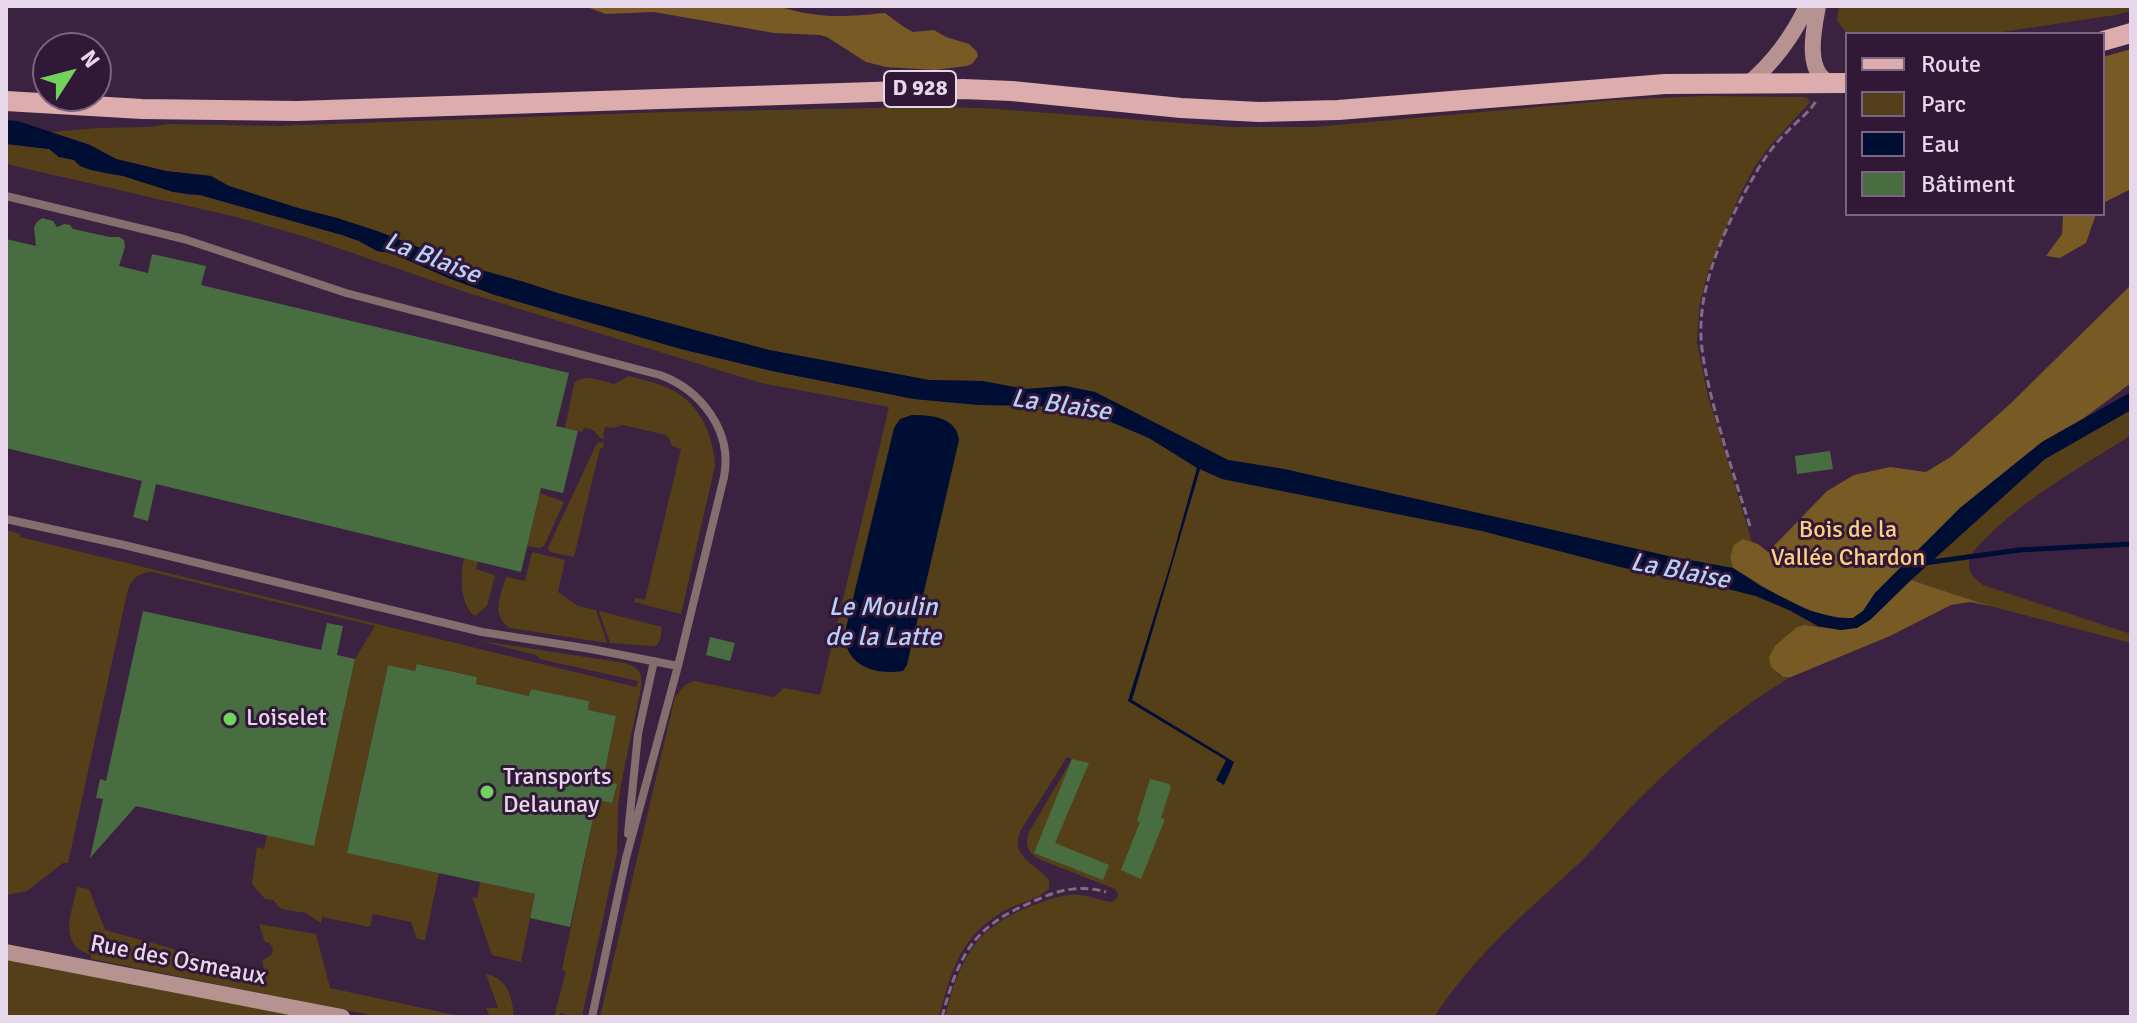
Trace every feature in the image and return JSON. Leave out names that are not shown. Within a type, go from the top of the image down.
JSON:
[{"type":"main road","points":[[1748,84],[1784,47],[1807,6]]},
{"type":"main road","points":[[1818,6],[1814,34],[1815,60],[1821,77],[1840,83]]},
{"type":"main road","points":[[2105,40],[2131,33]]},
{"type":"main road","name":"D 928","points":[[6,101],[142,109],[282,112],[963,89],[1259,112],[1338,110],[1650,85],[1840,83]]},
{"type":"main road","name":"Rue des Osmeaux","points":[[6,952],[342,1017]]},
{"type":"lane","points":[[6,196],[184,239],[346,293],[660,375],[682,384],[703,403],[716,424],[725,450],[725,468],[678,666],[626,858],[592,1017]]},
{"type":"lane","points":[[6,519],[482,632],[678,666]]},
{"type":"lane","points":[[626,858],[638,734],[654,661]]},
{"type":"path","points":[[1750,526],[1716,416],[1703,361],[1700,325],[1705,294],[1729,226],[1755,174],[1778,142],[1821,94],[1840,83]]},
{"type":"path","points":[[942,1017],[960,962],[989,925],[1016,908],[1068,889],[1093,888],[1106,892]]},
{"type":"green space","points":[[584,6],[777,6],[831,16],[885,13],[913,32],[934,30],[969,44],[978,56],[966,66],[935,70],[886,67],[866,62],[820,35],[774,33],[654,12],[606,14]]},
{"type":"green space","points":[[1839,6],[2131,6],[2131,11],[2115,15],[2002,32],[1845,32],[1837,21]]},
{"type":"green space","points":[[2131,49],[2131,189],[2105,202],[2105,56]]},
{"type":"green space","points":[[1704,96],[1803,97],[1810,102],[1754,168],[1738,198],[1707,275],[1699,308],[1697,343],[1708,396],[1752,542],[1743,539],[1730,557],[1733,568],[1284,469],[1228,460],[1095,392],[1065,386],[1026,389],[982,381],[929,380],[769,350],[467,266],[377,231],[229,186],[211,176],[166,171],[116,159],[90,145],[50,132],[170,124],[276,126],[666,112],[928,107],[983,108],[1233,127],[1314,127],[1615,100]]},
{"type":"green space","points":[[6,144],[49,149],[59,157],[69,158],[102,173],[188,195],[200,195],[342,235],[495,295],[681,349],[772,371],[914,399],[1040,406],[1104,419],[1149,438],[1197,467],[1128,701],[1226,760],[1224,784],[1234,762],[1132,700],[1200,469],[1222,479],[1482,531],[1671,579],[1756,596],[1818,626],[1805,625],[1777,673],[1791,677],[1728,720],[1652,786],[1584,859],[1483,955],[1434,1017],[945,1017],[964,962],[984,935],[997,924],[1034,905],[1061,896],[1081,895],[1113,902],[1118,897],[1115,889],[1041,860],[1029,849],[1029,832],[1072,759],[1067,757],[1018,839],[1021,853],[1049,880],[1049,889],[1004,911],[977,932],[953,970],[939,1017],[600,1017],[675,697],[685,685],[694,681],[774,697],[784,688],[820,695],[889,407],[761,383],[471,294],[306,237],[236,217],[6,164]]},
{"type":"green space","points":[[2063,216],[2095,216],[2086,243],[2060,258],[2046,256],[2062,234]]},
{"type":"green space","name":"Bois de la Vallée Chardon","points":[[2131,285],[2131,383],[2084,418],[2042,442],[1960,508],[1875,593],[1863,611],[1853,618],[1816,612],[1787,600],[1733,568],[1730,557],[1734,545],[1743,539],[1758,544],[1768,552],[1827,491],[1854,475],[1890,467],[1926,472],[1952,456],[2010,404]]},
{"type":"green space","points":[[629,376],[662,385],[682,396],[698,412],[712,443],[715,466],[681,614],[634,602],[635,598],[645,600],[681,449],[672,446],[666,435],[622,425],[605,427],[605,439],[589,429],[584,428],[582,432],[565,428],[574,384],[578,380],[592,378],[614,384]]},
{"type":"green space","points":[[2131,410],[2131,435],[2057,482],[2005,520],[1973,552],[1969,567],[1983,585],[2131,634],[2131,643],[1990,606],[1911,580],[2045,459]]},
{"type":"green space","points":[[599,442],[604,443],[603,448],[600,448],[574,557],[550,552],[548,548]]},
{"type":"green space","points":[[540,493],[564,502],[544,546],[540,548],[527,546]]},
{"type":"green space","points":[[6,530],[20,534],[20,537],[636,687],[638,681],[540,659],[536,655],[481,641],[625,663],[637,669],[641,674],[641,688],[621,784],[617,853],[582,1017],[566,1017],[560,1013],[559,1017],[554,1017],[566,971],[562,970],[597,800],[612,803],[616,785],[603,781],[616,716],[588,710],[589,701],[531,689],[529,696],[476,684],[477,677],[418,664],[415,671],[388,665],[347,852],[439,873],[425,940],[417,939],[411,922],[373,914],[370,927],[322,917],[321,923],[306,913],[281,909],[273,900],[265,899],[252,884],[257,847],[264,849],[267,835],[314,845],[355,659],[375,626],[152,572],[137,576],[128,589],[68,863],[63,863],[27,891],[6,895]]},
{"type":"green space","points":[[532,552],[565,560],[558,592],[578,606],[596,610],[607,643],[510,628],[504,623],[499,604],[506,577],[525,581]]},
{"type":"green space","points":[[464,558],[478,561],[476,569],[495,575],[487,606],[475,616],[464,598]]},
{"type":"green space","points":[[1911,580],[1990,606],[1970,602],[1951,605],[1890,636],[1791,677],[1783,677],[1771,667],[1769,657],[1775,646],[1797,627],[1805,625],[1841,630],[1870,620]]},
{"type":"green space","points":[[599,611],[662,627],[660,640],[657,645],[650,646],[610,643]]},
{"type":"green space","points":[[480,882],[535,894],[521,962],[492,955],[472,897],[477,898]]},
{"type":"green space","points":[[77,887],[89,889],[105,930],[265,974],[262,961],[271,955],[273,949],[270,943],[265,942],[259,924],[316,934],[330,988],[464,1017],[381,1017],[91,959],[91,955],[80,950],[70,936],[70,917]]},
{"type":"green space","points":[[6,956],[305,1017],[6,1017]]},
{"type":"green space","points":[[486,974],[499,980],[508,990],[514,1017],[490,1017],[486,1008],[498,1008]]},
{"type":"water","name":"La Blaise","points":[[6,120],[18,121],[90,145],[116,159],[166,171],[211,176],[229,186],[377,231],[467,266],[769,350],[929,380],[982,381],[1026,389],[1065,386],[1095,392],[1228,460],[1284,469],[1733,568],[1762,587],[1810,611],[1838,618],[1853,618],[1863,611],[1875,593],[1960,508],[2042,442],[2131,392],[2131,410],[2045,459],[1870,620],[1857,628],[1841,630],[1818,626],[1756,596],[1624,568],[1482,531],[1222,479],[1200,469],[1132,700],[1234,762],[1224,785],[1216,780],[1226,760],[1128,701],[1197,468],[1149,438],[1104,419],[1040,406],[914,399],[772,371],[681,349],[495,295],[342,235],[200,195],[173,192],[123,176],[91,170],[74,160],[59,157],[49,149],[6,144]]},
{"type":"water","name":"Le Moulin de la Latte","points":[[912,415],[935,417],[948,422],[957,432],[959,440],[907,665],[903,671],[883,672],[857,662],[844,636],[894,428],[900,419]]},
{"type":"building","points":[[42,218],[53,221],[57,227],[70,225],[73,229],[124,240],[119,266],[148,273],[152,254],[206,266],[201,285],[569,373],[556,426],[578,431],[563,493],[541,488],[521,572],[156,484],[148,521],[133,517],[142,481],[6,448],[6,239],[36,246],[34,228]]},
{"type":"building","points":[[1830,451],[1833,469],[1797,474],[1795,456]]},
{"type":"building","name":"Loiselet","points":[[143,611],[321,650],[327,623],[343,626],[337,655],[355,659],[314,846],[136,806],[90,858],[103,799],[96,798],[100,779],[106,781]]},
{"type":"building","points":[[710,637],[735,643],[730,661],[706,655]]},
{"type":"building","name":"Transports Delaunay","points":[[417,664],[477,677],[476,684],[529,696],[531,689],[589,701],[588,710],[616,716],[603,781],[617,784],[612,803],[597,800],[570,927],[530,918],[535,894],[347,853],[388,665],[415,671]]},
{"type":"building","points":[[1072,759],[1089,763],[1055,843],[1109,865],[1103,880],[1034,853]]},
{"type":"building","points":[[1150,779],[1170,784],[1171,787],[1161,818],[1165,819],[1141,879],[1121,870],[1140,822],[1137,821]]},
{"type":"waterway","points":[[1924,563],[2019,550],[2131,544]]},
{"type":"place","name":"Loiselet","points":[[230,719]]},
{"type":"place","name":"Transports Delaunay","points":[[487,792]]}]
